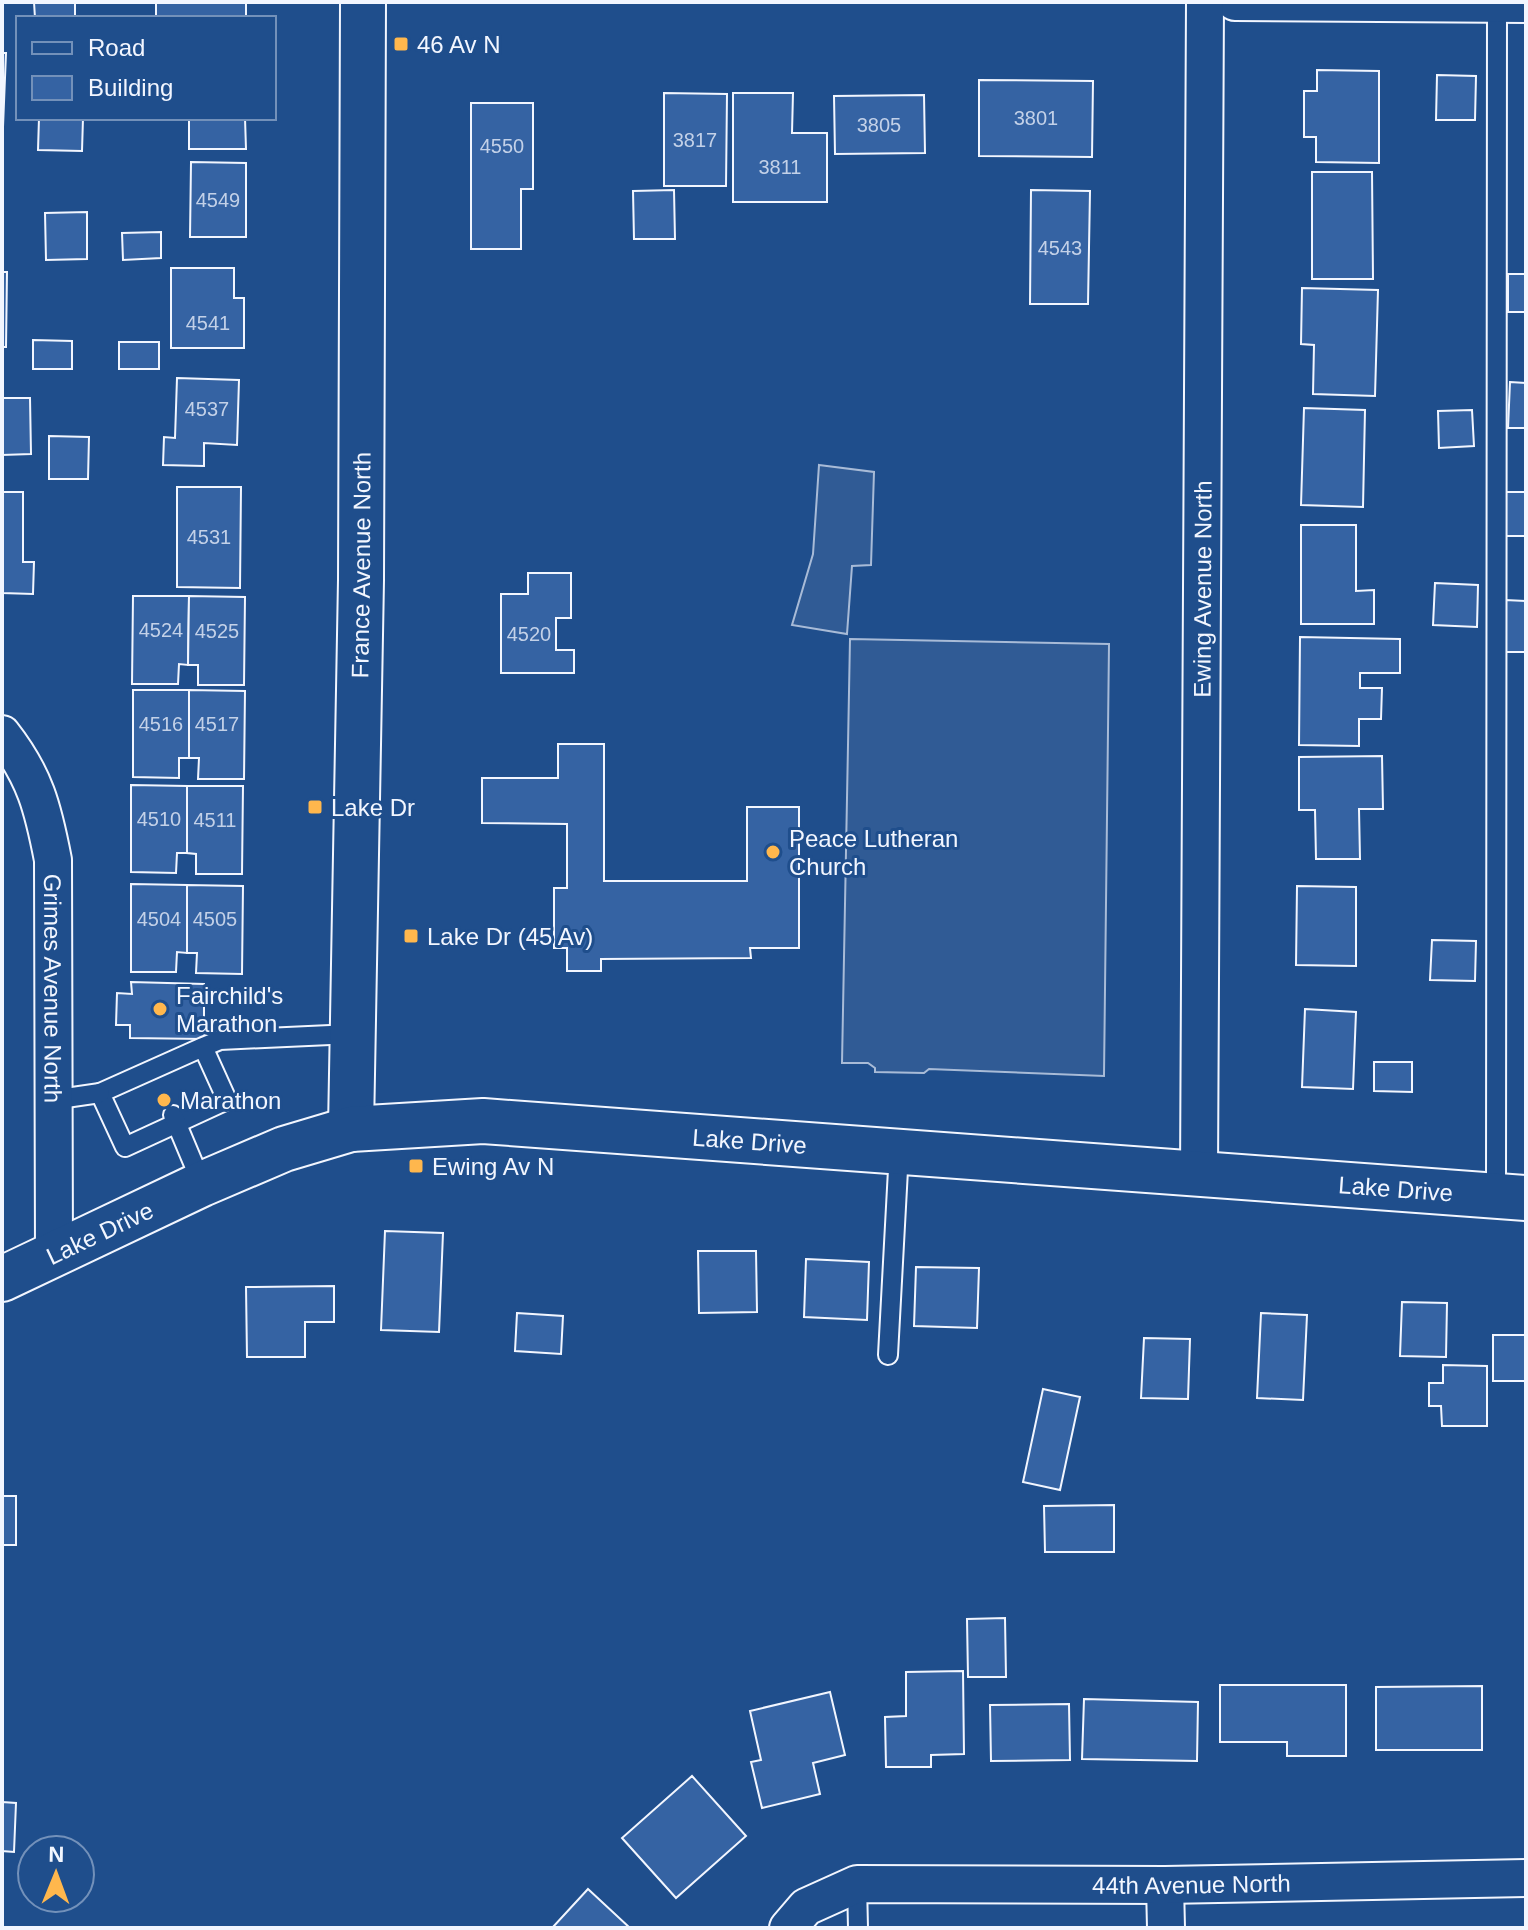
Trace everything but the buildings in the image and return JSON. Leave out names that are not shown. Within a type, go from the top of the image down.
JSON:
[{"type":"street","name":"France Avenue North","points":[[351,1129],[361,565],[363,2]]},
{"type":"street","name":"Ewing Avenue North","points":[[1199,1175],[1205,2]]},
{"type":"street","points":[[1235,2],[1512,4]]},
{"type":"street","name":"Grimes Avenue North","points":[[2,734],[23,760],[43,809],[53,860],[54,1256]]},
{"type":"street","name":"Lake Drive","points":[[2,1279],[202,1184],[284,1149],[351,1129],[483,1121],[1511,1197]]},
{"type":"street","name":"44th Avenue North","points":[[857,1884],[1165,1885],[1526,1878]]},
{"type":"street","points":[[788,1928],[806,1907],[857,1884]]},
{"type":"street","points":[[1165,1885],[1166,1928]]},
{"type":"lane","points":[[1511,1197],[1512,4]]},
{"type":"lane","points":[[52,1100],[100,1093],[156,1072],[220,1040],[352,1034]]},
{"type":"lane","points":[[100,1093],[125,1147],[174,1119],[227,1100],[203,1047]]},
{"type":"lane","points":[[174,1119],[202,1184]]},
{"type":"lane","points":[[888,1355],[899,1151]]},
{"type":"lane","points":[[857,1884],[858,1928]]},
{"type":"shaded area","points":[[819,465],[874,472],[871,565],[852,566],[847,634],[792,625],[813,554]]},
{"type":"shaded area","points":[[850,639],[1109,644],[1104,1076],[929,1069],[924,1073],[875,1072],[875,1068],[868,1063],[842,1063]]},
{"type":"place","name":"46 Av N","points":[[401,44]]},
{"type":"place","name":"Lake Dr","points":[[315,807]]},
{"type":"place","name":"Peace Lutheran Church","points":[[773,852]]},
{"type":"place","name":"Lake Dr (45 Av)","points":[[411,936]]},
{"type":"place","name":"Fairchild's Marathon","points":[[160,1009]]},
{"type":"place","name":"Marathon","points":[[164,1100]]},
{"type":"place","name":"Ewing Av N","points":[[416,1166]]}]
